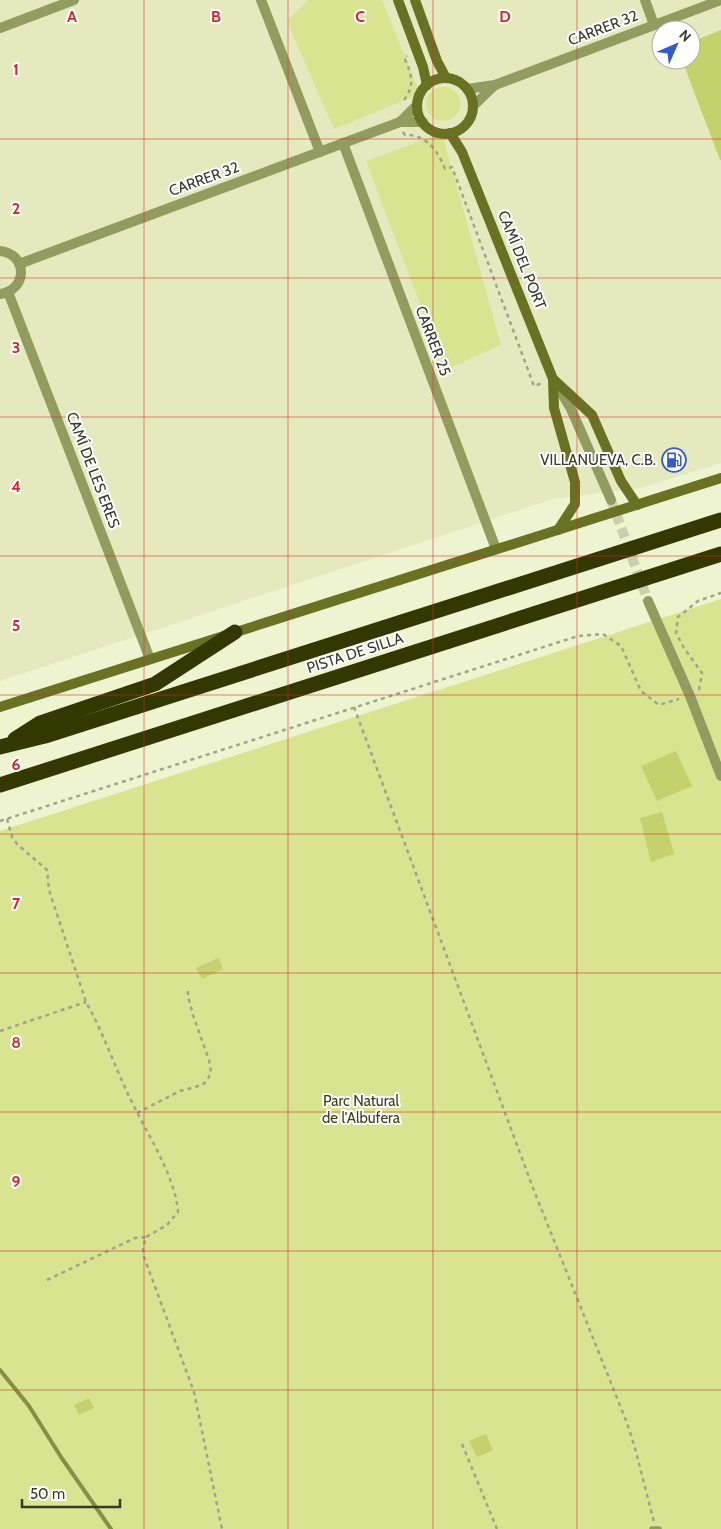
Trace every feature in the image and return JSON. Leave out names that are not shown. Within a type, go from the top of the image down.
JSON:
[{"type":"highway","name":"PISTA DE SILLA","points":[[2,746],[45,736],[721,520]]},
{"type":"highway","name":"PISTA DE SILLA","points":[[0,785],[721,554]]},
{"type":"highway","points":[[2,746],[40,723],[155,684],[235,632]]},
{"type":"street","points":[[0,28],[74,0]]},
{"type":"street","points":[[261,0],[320,152]]},
{"type":"street","points":[[398,0],[427,85]]},
{"type":"street","points":[[415,0],[437,61],[446,78]]},
{"type":"street","points":[[645,0],[652,20]]},
{"type":"street","name":"CARRER 32","points":[[667,20],[721,0]]},
{"type":"street","name":"CARRER 32","points":[[468,89],[495,85],[651,26]]},
{"type":"street","points":[[446,78],[454,79],[468,89],[472,97],[473,106],[472,114],[463,127],[450,133],[435,131],[423,122],[417,105],[420,94],[427,85],[433,81],[446,78]]},
{"type":"street","name":"CARRER 32","points":[[473,106],[495,85]]},
{"type":"street","name":"CARRER 32","points":[[400,122],[417,105]]},
{"type":"street","name":"CARRER 32","points":[[19,264],[400,122],[423,122]]},
{"type":"street","name":"CAMÍ DEL PORT","points":[[462,152],[463,127]]},
{"type":"street","name":"CAMÍ DEL PORT","points":[[450,133],[462,152],[553,379],[571,409],[611,500]]},
{"type":"street","name":"CARRER 25","points":[[343,144],[496,549]]},
{"type":"street","points":[[0,251],[10,254],[19,264],[20,278],[17,285],[4,293]]},
{"type":"street","name":"CAMÍ DE LES ERES","points":[[4,293],[150,659]]},
{"type":"street","name":"CAMÍ DEL PORT","points":[[553,379],[592,415],[621,481],[637,505]]},
{"type":"street","name":"CAMÍ DEL PORT","points":[[553,379],[554,408],[575,482],[575,504],[558,530]]},
{"type":"street","points":[[0,707],[721,478]]},
{"type":"street","points":[[648,601],[690,696],[721,776]]},
{"type":"path","points":[[417,52],[404,57],[413,83],[406,98],[395,108],[405,135],[420,138],[431,146],[440,157],[445,169],[452,167],[534,386],[553,379]]},
{"type":"path","points":[[0,821],[578,636],[604,634],[621,646],[641,691],[659,705],[690,696],[700,690],[702,672],[684,648],[676,633],[678,617],[698,601],[721,593]]},
{"type":"path","points":[[354,707],[533,1188],[627,1423],[636,1448],[655,1529]]},
{"type":"path","points":[[7,819],[12,837],[17,844],[46,870],[49,890],[86,1002],[175,1192],[178,1212],[166,1225],[146,1237],[135,1238],[47,1280]]},
{"type":"path","points":[[138,1113],[180,1092],[202,1085],[211,1072],[209,1060],[193,1015],[188,990]]},
{"type":"path","points":[[0,1031],[86,1002]]},
{"type":"path","points":[[146,1237],[143,1247],[144,1257],[194,1392],[222,1529]]},
{"type":"path","points":[[462,1444],[497,1529]]},
{"type":"shaded area","points":[[0,0],[721,0],[721,463],[641,488],[553,499],[0,681]]},
{"type":"green space","points":[[308,0],[382,0],[420,94],[334,129],[287,21]]},
{"type":"green space","points":[[443,87],[450,88],[455,92],[459,97],[459,111],[455,116],[450,120],[443,121],[436,120],[431,116],[427,111],[426,104],[427,97],[431,92],[436,88]]},
{"type":"green space","points":[[442,133],[501,345],[445,370],[366,161]]},
{"type":"green space","name":"Parc Natural de l'Albufera","points":[[721,599],[721,1529],[0,1529],[0,831]]},
{"type":"building","points":[[721,30],[721,160],[686,70],[701,70],[701,38]]},
{"type":"building","points":[[676,751],[692,786],[657,801],[641,766]]},
{"type":"building","points":[[662,812],[674,854],[651,862],[640,818]]},
{"type":"building","points":[[219,958],[223,969],[202,979],[196,968]]},
{"type":"building","points":[[89,1398],[94,1408],[79,1415],[74,1405]]},
{"type":"building","points":[[486,1434],[493,1450],[477,1457],[469,1441]]},
{"type":"waterway","points":[[0,1370],[29,1406],[61,1457],[111,1529]]},
{"type":"tunnel","points":[[611,500],[648,601]]},
{"type":"place","name":"VILLANUEVA, C.B.","points":[[674,460]]}]
